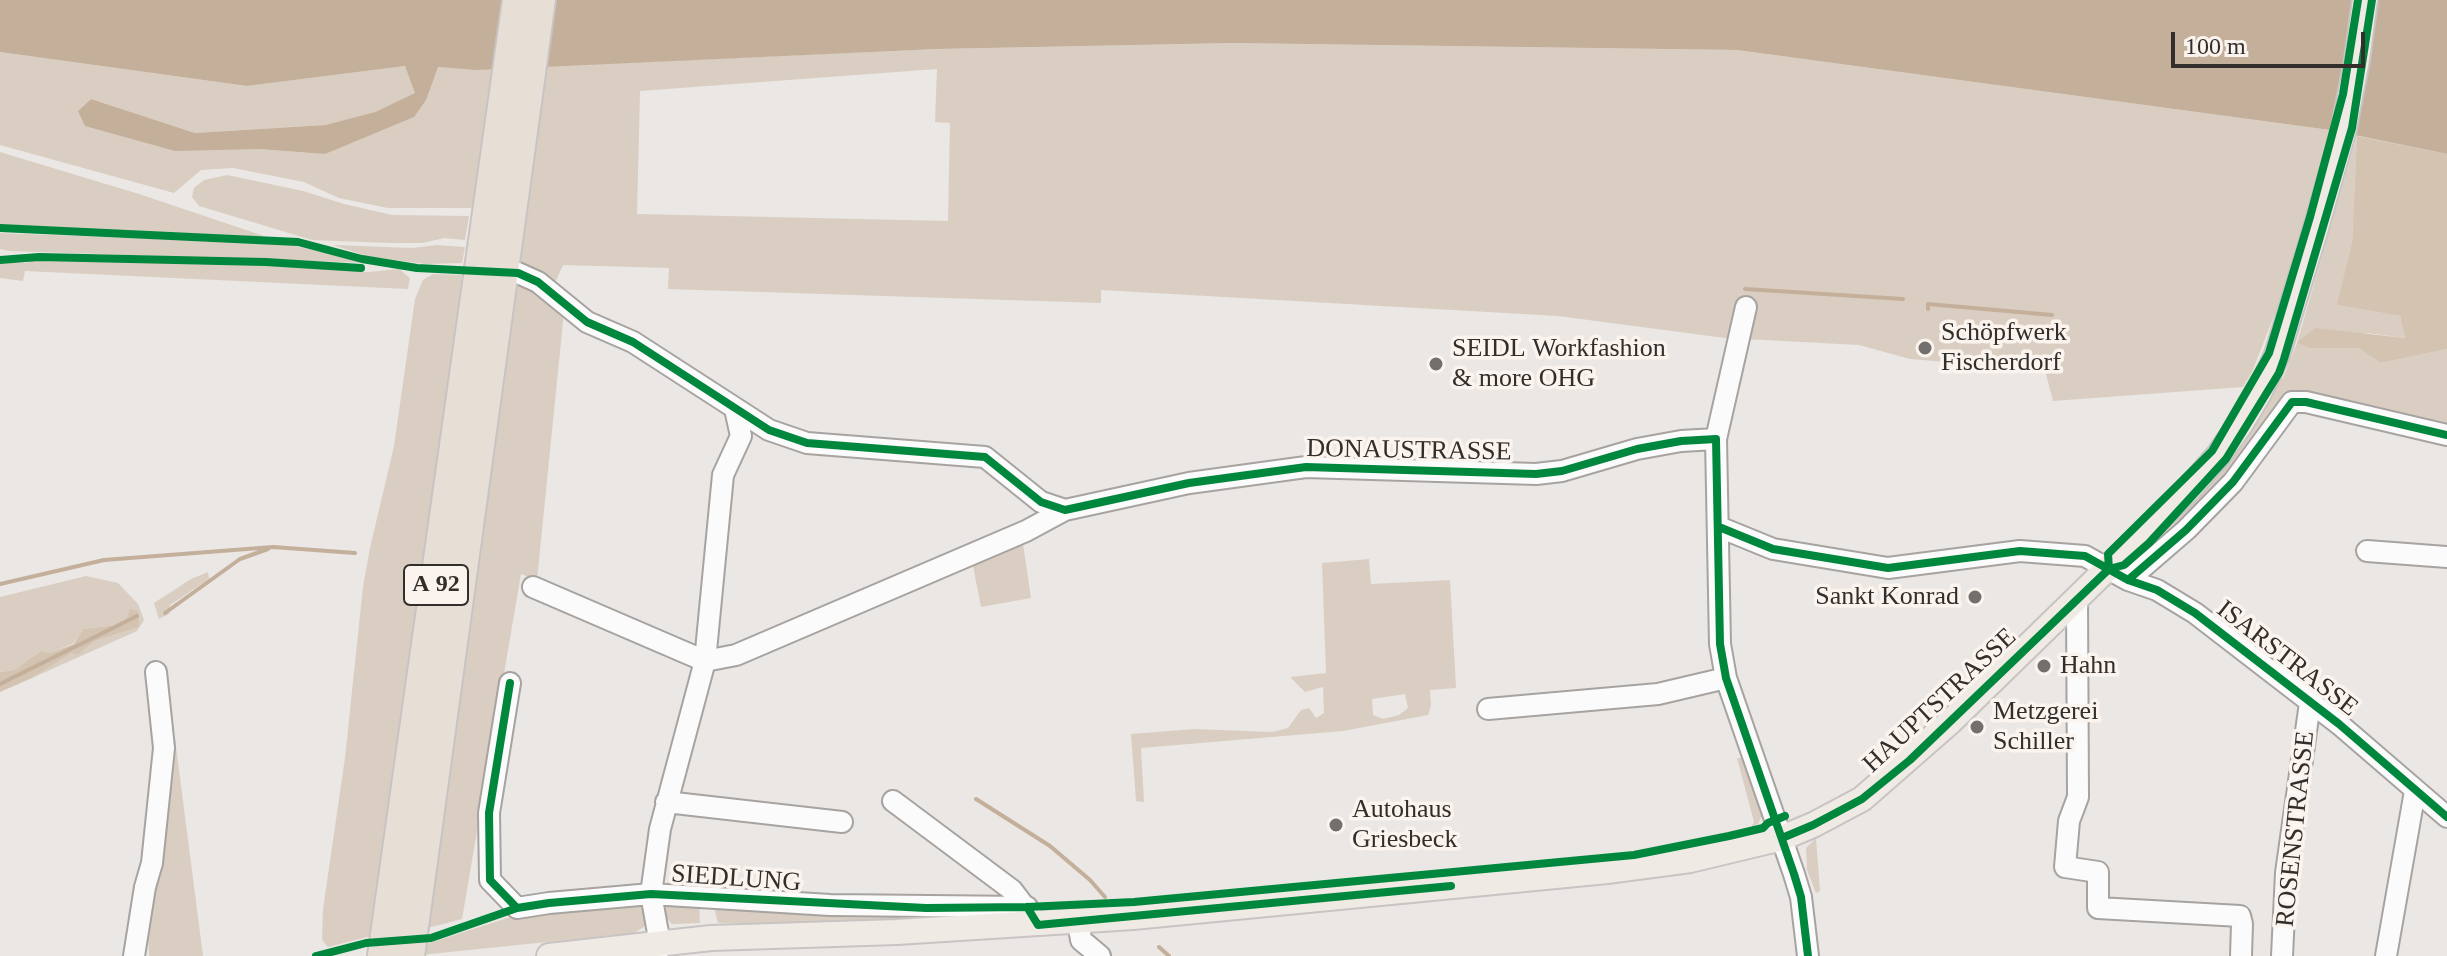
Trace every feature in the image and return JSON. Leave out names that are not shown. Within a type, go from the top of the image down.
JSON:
[{"type":"highway","name":"A 92","points":[[486,313],[517,0]]},
{"type":"highway","name":"A 92","points":[[410,956],[410,859],[486,313],[541,0]]},
{"type":"highway","name":"A 92","points":[[382,956],[410,859]]},
{"type":"main road","name":"HAUPTSTRASSE","points":[[549,956],[658,950],[711,938],[1032,916],[1078,921],[1635,868],[1690,860],[1782,838],[1813,825],[1866,796],[1910,760],[2077,600],[2118,575],[2218,456],[2258,395],[2277,355],[2343,133],[2365,0]]},
{"type":"street","points":[[518,273],[538,282],[587,322],[633,342],[769,430],[807,443],[985,457],[1041,502],[1065,510]]},
{"type":"street","points":[[1746,307],[1716,439],[1720,644],[1726,678],[1801,897],[1808,956]]},
{"type":"street","points":[[2118,575],[2186,530],[2233,482],[2292,402],[2306,402],[2447,435]]},
{"type":"street","points":[[533,587],[705,661],[723,475],[741,436],[735,409]]},
{"type":"street","points":[[741,436],[769,430]]},
{"type":"street","name":"DONAUSTRASSE","points":[[705,661],[736,655],[1026,531],[1065,510],[1189,483],[1306,467],[1536,474],[1562,471],[1637,449],[1716,439]]},
{"type":"street","points":[[1026,531],[1033,506],[1029,492]]},
{"type":"street","name":"ISARSTRASSE","points":[[1719,527],[1773,549],[1888,568],[2020,551],[2085,556],[2118,575],[2157,590],[2195,613],[2339,724],[2447,817]]},
{"type":"street","points":[[2367,551],[2447,557]]},
{"type":"street","points":[[2077,600],[2078,797],[2069,821],[2065,867],[2098,872],[2098,908],[2240,916],[2241,956]]},
{"type":"street","name":"SIEDLUNG","points":[[653,886],[666,802],[705,661]]},
{"type":"street","points":[[134,956],[152,863],[164,748],[156,672]]},
{"type":"street","points":[[1488,709],[1658,694],[1726,678]]},
{"type":"street","name":"SIEDLUNG","points":[[510,683],[489,813],[490,880],[517,908],[653,886],[830,905],[1032,916]]},
{"type":"street","name":"ROSENSTRASSE","points":[[2282,956],[2286,873],[2310,703]]},
{"type":"street","points":[[2386,956],[2415,791]]},
{"type":"street","points":[[893,801],[1012,890],[1032,916]]},
{"type":"street","points":[[666,802],[842,822]]},
{"type":"street","points":[[653,886],[658,950]]},
{"type":"street","points":[[1078,921],[1081,940],[1100,956]]},
{"type":"shaded area","points":[[0,0],[2447,0],[2447,154],[2330,130],[1737,50],[1233,43],[937,49],[477,70],[438,67],[426,100],[414,117],[325,154],[258,149],[175,151],[85,126],[78,111],[91,99],[195,133],[325,125],[375,112],[415,93],[405,66],[247,86],[0,52]]},
{"type":"shaded area","points":[[1233,43],[1737,50],[2330,130],[2299,252],[2252,372],[2243,387],[2053,401],[2045,370],[1910,359],[1859,345],[1725,338],[1558,316],[1101,290],[1101,303],[668,289],[669,268],[563,265],[553,287],[550,287],[517,261],[545,66],[937,49]],"holes":[[[937,69],[935,122],[950,123],[948,221],[637,214],[640,91]]]},
{"type":"shaded area","points":[[0,52],[247,86],[405,66],[416,93],[375,112],[325,125],[195,133],[91,99],[78,111],[258,149],[325,154],[426,100],[437,67],[500,68],[478,208],[388,208],[339,198],[304,182],[233,168],[201,170],[174,193],[0,145]]},
{"type":"shaded area","points":[[2357,136],[2352,242],[2338,305],[2400,316],[2405,338],[2367,333],[2310,348],[2358,348],[2381,363],[2447,349],[2447,433],[2290,392],[2242,460],[2193,515],[2138,561],[2197,500],[2241,443],[2279,378],[2283,378],[2297,343]]},
{"type":"shaded area","points":[[2357,136],[2447,154],[2447,349],[2381,363],[2358,348],[2310,348],[2297,343],[2315,328],[2405,338],[2400,316],[2337,305],[2352,242]]},
{"type":"shaded area","points":[[0,152],[139,194],[264,236],[0,226]]},
{"type":"shaded area","points":[[227,175],[392,215],[469,216],[465,240],[444,238],[423,243],[390,243],[312,240],[199,206],[192,197],[194,188],[204,180]]},
{"type":"shaded area","points":[[0,233],[287,244],[368,263],[10,251],[0,249]]},
{"type":"shaded area","points":[[333,245],[465,247],[462,263],[425,264],[367,256]]},
{"type":"shaded area","points":[[33,260],[263,265],[369,272],[399,269],[410,278],[408,289],[25,271],[23,281],[0,278],[0,263]]},
{"type":"shaded area","points":[[433,274],[462,275],[420,632],[371,936],[328,947],[322,940],[323,909],[345,758],[363,587],[394,446],[415,299],[423,280]]},
{"type":"shaded area","points":[[516,283],[539,290],[564,312],[537,580],[521,574],[462,919],[424,929]]},
{"type":"shaded area","points":[[1023,544],[1031,598],[981,607],[973,566]]},
{"type":"shaded area","points":[[1369,559],[1371,584],[1450,580],[1456,688],[1430,690],[1428,715],[1343,731],[1141,748],[1144,802],[1136,801],[1131,734],[1194,729],[1272,732],[1288,728],[1301,710],[1309,708],[1316,718],[1324,713],[1323,687],[1305,692],[1290,677],[1326,673],[1322,563]],"holes":[[[1405,694],[1408,708],[1399,715],[1383,719],[1373,715],[1372,699]]]},
{"type":"shaded area","points":[[208,572],[209,579],[170,605],[169,614],[159,619],[154,603]]},
{"type":"shaded area","points":[[86,576],[118,583],[138,604],[144,620],[137,631],[32,678],[71,652],[78,655],[95,641],[139,627],[125,624],[83,629],[74,643],[50,653],[41,651],[14,670],[0,672],[0,597]]},
{"type":"shaded area","points":[[130,609],[138,611],[139,627],[95,641],[78,655],[71,653],[32,678],[0,692],[0,672],[14,670],[41,651],[50,653],[74,644],[83,629],[125,624]]},
{"type":"shaded area","points":[[175,739],[203,956],[149,956],[148,933],[168,813]]},
{"type":"shaded area","points":[[1737,758],[1746,758],[1762,816],[1758,824],[1751,827],[1754,822]]},
{"type":"shaded area","points":[[1816,838],[1820,891],[1816,893],[1807,870],[1806,848]]},
{"type":"shaded area","points":[[630,902],[642,906],[648,914],[647,925],[634,933],[421,955],[423,945],[539,908]]},
{"type":"shaded area","points":[[672,903],[699,904],[700,923],[672,924],[663,914],[665,907]]},
{"type":"shaded area","points":[[714,907],[935,916],[884,923],[718,923]]},
{"type":"waterway","points":[[1745,289],[1903,299]]},
{"type":"waterway","points":[[1928,309],[1928,304],[2052,315]]},
{"type":"waterway","points":[[0,584],[104,560],[273,547],[355,553]]},
{"type":"waterway","points":[[165,613],[240,559],[268,549]]},
{"type":"waterway","points":[[0,684],[137,616]]},
{"type":"waterway","points":[[976,799],[1050,846],[1105,897]]},
{"type":"waterway","points":[[1159,947],[1169,956]]},
{"type":"cycle path","points":[[2109,569],[2108,554],[2212,451],[2269,353],[2343,94],[2358,0]]},
{"type":"cycle path","points":[[1782,838],[1862,799],[1910,760],[2109,569],[2124,565],[2149,543],[2226,459],[2279,373],[2284,359],[2352,128],[2372,0]]},
{"type":"cycle path","points":[[0,228],[298,242],[362,259],[417,268],[518,273],[538,282],[587,322],[633,342],[769,430],[807,443],[985,457],[1041,502],[1065,510],[1189,483],[1306,467],[1536,474],[1562,471],[1637,449],[1681,441],[1716,439],[1720,644],[1726,678],[1801,897],[1808,956]]},
{"type":"cycle path","points":[[0,260],[39,257],[266,262],[361,268]]},
{"type":"cycle path","points":[[2128,580],[2186,530],[2233,482],[2292,402],[2306,402],[2447,435]]},
{"type":"cycle path","points":[[1719,527],[1773,549],[1888,568],[2020,551],[2085,556],[2128,580],[2157,590],[2195,613],[2339,724],[2447,817]]},
{"type":"cycle path","points":[[510,683],[489,813],[490,880],[517,908],[651,894],[926,908],[1134,902],[1634,855],[1763,828],[1785,816]]},
{"type":"cycle path","points":[[1027,907],[1038,925],[1451,886]]},
{"type":"cycle path","points":[[316,956],[366,943],[431,938],[517,908]]},
{"type":"place","name":"Schöpfwerk Fischerdorf","points":[[1925,348]]},
{"type":"place","name":"SEIDL Workfashion & more OHG","points":[[1436,364]]},
{"type":"place","name":"Sankt Konrad","points":[[1975,597]]},
{"type":"place","name":"Hahn","points":[[2044,666]]},
{"type":"place","name":"Metzgerei Schiller","points":[[1977,727]]},
{"type":"place","name":"Autohaus Griesbeck","points":[[1336,825]]}]
